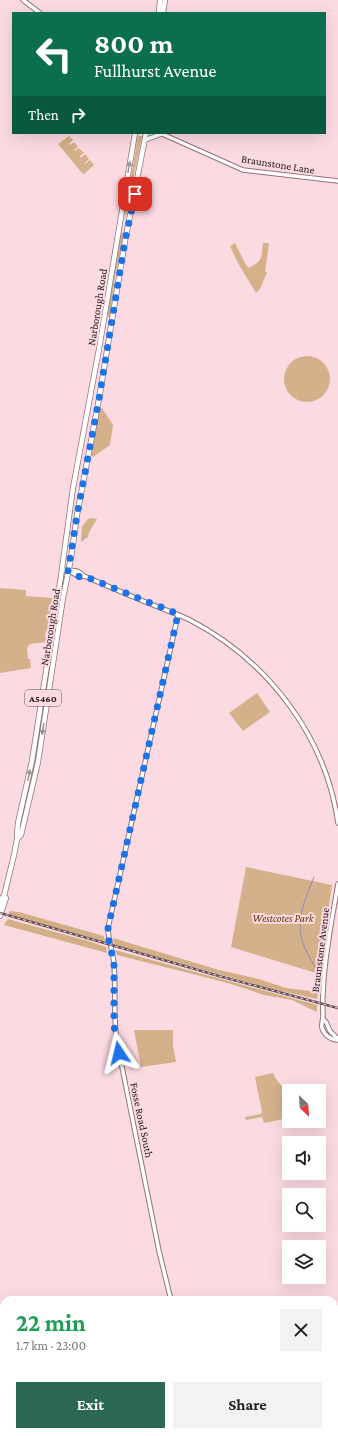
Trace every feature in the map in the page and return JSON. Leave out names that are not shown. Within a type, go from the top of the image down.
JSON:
[{"type":"main road","points":[[159,12],[160,0]]},
{"type":"main road","points":[[164,12],[165,0]]},
{"type":"main road","name":"Narborough Road","points":[[0,916],[6,898],[4,896],[17,839],[16,834],[18,823],[32,762],[62,570],[73,488],[99,349],[135,134]]},
{"type":"main road","name":"Narborough Road","points":[[17,839],[21,835],[23,828],[38,762],[77,515],[99,399],[125,241],[146,134]]},
{"type":"street","points":[[23,0],[39,12]]},
{"type":"street","points":[[145,140],[159,134]]},
{"type":"street","name":"Braunstone Lane","points":[[163,134],[243,170],[338,181]]},
{"type":"street","points":[[171,134],[173,138]]},
{"type":"street","points":[[62,570],[75,570],[84,576],[178,614],[228,644],[251,662],[279,692],[307,732],[320,759],[334,799],[338,823]]},
{"type":"street","name":"Fosse Road South","points":[[170,1296],[157,1240],[114,1026],[114,963],[108,937],[108,928],[178,614]]},
{"type":"street","name":"Braunstone Avenue","points":[[338,884],[324,976],[322,995],[323,1019],[321,1024],[322,1030],[330,1038],[338,1040]]},
{"type":"street","points":[[323,1019],[338,1040]]},
{"type":"green space","points":[[69,136],[73,140],[69,144],[70,145],[74,142],[78,147],[74,150],[75,151],[79,148],[84,153],[80,156],[81,158],[85,154],[89,159],[85,164],[90,160],[94,165],[84,174],[58,144]]},
{"type":"green space","points":[[138,136],[142,136],[125,214]]},
{"type":"green space","points":[[121,231],[124,235],[115,277],[110,316],[108,317],[108,305]]},
{"type":"green space","points":[[235,243],[249,268],[259,261],[263,243],[269,243],[265,272],[267,272],[260,289],[256,293],[238,263],[230,246]]},
{"type":"green space","points":[[307,356],[320,360],[326,366],[330,379],[326,392],[320,398],[307,402],[294,398],[288,392],[284,379],[288,366],[294,360]]},
{"type":"green space","points":[[102,408],[113,425],[110,445],[93,457],[91,455],[100,409]]},
{"type":"green space","points":[[88,519],[97,519],[89,532],[88,537],[81,542],[82,527]]},
{"type":"green space","points":[[0,588],[26,590],[26,596],[53,598],[48,629],[45,636],[47,642],[30,644],[27,648],[31,668],[0,673]]},
{"type":"green space","points":[[257,693],[270,712],[243,731],[229,713]]},
{"type":"green space","name":"Westcotes Park","points":[[246,867],[332,885],[319,974],[231,947]]},
{"type":"green space","points":[[134,1030],[173,1030],[173,1045],[176,1062],[141,1067]]},
{"type":"green space","points":[[273,1073],[282,1086],[282,1119],[264,1123],[262,1117],[246,1120],[245,1117],[261,1114],[262,1112],[255,1077]]},
{"type":"shaded area","points":[[9,911],[19,912],[104,936],[105,942],[9,915]]},
{"type":"shaded area","points":[[8,919],[106,947],[107,953],[4,925]]},
{"type":"shaded area","points":[[113,938],[219,970],[259,979],[286,988],[318,992],[317,999],[272,989],[114,945]]},
{"type":"shaded area","points":[[115,950],[317,1005],[317,1012],[292,1000],[264,995],[228,983],[117,955]]},
{"type":"waterway","points":[[314,877],[304,902],[300,920],[300,929],[304,946],[319,974]]},
{"type":"railway","points":[[0,913],[219,976],[338,1008]]},
{"type":"route","points":[[119,1053],[114,1026],[114,963],[108,937],[108,928],[178,614],[84,576],[80,577],[68,571],[99,399],[125,241],[135,194]]}]
